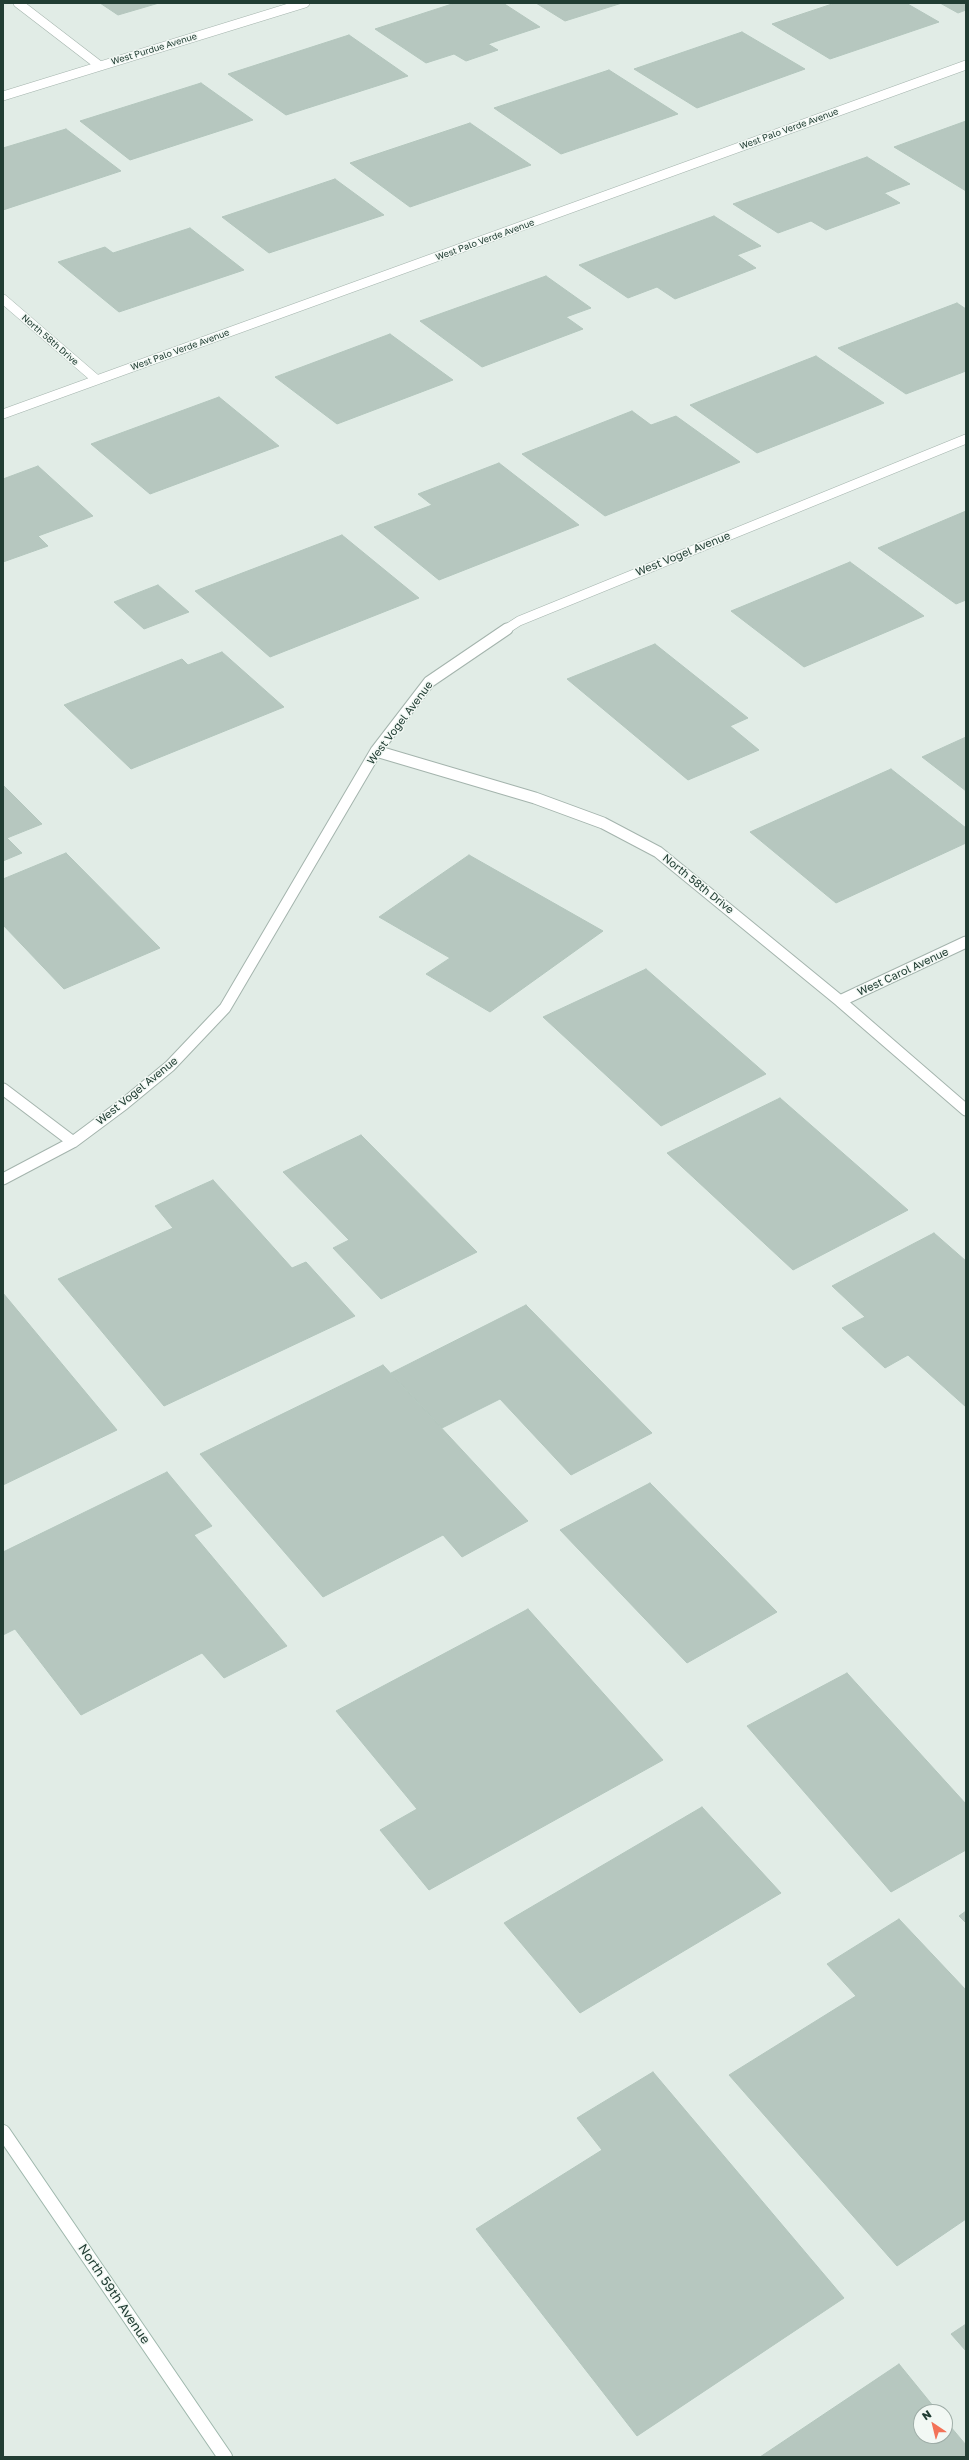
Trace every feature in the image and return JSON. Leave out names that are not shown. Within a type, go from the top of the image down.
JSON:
[{"type":"street","points":[[18,3],[100,66]]},
{"type":"street","name":"West Purdue Avenue","points":[[3,96],[305,3]]},
{"type":"street","name":"West Palo Verde Avenue","points":[[3,414],[966,65]]},
{"type":"street","name":"North 58th Drive","points":[[3,299],[97,380]]},
{"type":"street","name":"West Vogel Avenue","points":[[3,1179],[73,1142],[170,1066],[225,1008],[376,751],[429,682],[518,621],[966,439]]},
{"type":"street","name":"North 58th Drive","points":[[376,751],[535,798],[603,823],[651,848],[711,894],[840,1001],[966,1110]]},
{"type":"street","name":"West Carol Avenue","points":[[840,1001],[966,942]]},
{"type":"street","points":[[3,1089],[73,1142]]},
{"type":"street","name":"North 59th Avenue","points":[[3,2132],[225,2457]]},
{"type":"building","points":[[100,3],[159,3],[118,15]]},
{"type":"building","points":[[455,3],[503,3],[540,27],[488,44],[498,50],[466,61],[454,54],[426,63],[375,29]]},
{"type":"building","points":[[536,3],[622,3],[565,21]]},
{"type":"building","points":[[835,3],[906,3],[939,22],[830,59],[772,24]]},
{"type":"building","points":[[940,3],[966,3],[966,10],[958,13]]},
{"type":"building","points":[[742,32],[805,69],[697,108],[634,69]]},
{"type":"building","points":[[349,35],[408,76],[286,115],[228,74]]},
{"type":"building","points":[[609,70],[678,114],[561,154],[494,108]]},
{"type":"building","points":[[201,83],[253,120],[130,160],[80,121]]},
{"type":"building","points":[[966,121],[966,191],[894,147]]},
{"type":"building","points":[[470,123],[531,165],[410,207],[350,163]]},
{"type":"building","points":[[66,129],[121,171],[3,210],[3,148]]},
{"type":"building","points":[[867,157],[910,184],[884,193],[900,203],[826,230],[811,221],[778,233],[733,204]]},
{"type":"building","points":[[335,179],[384,215],[269,253],[222,217]]},
{"type":"building","points":[[714,216],[761,246],[737,255],[756,268],[675,299],[657,287],[628,298],[579,265]]},
{"type":"building","points":[[190,228],[244,270],[119,312],[58,262],[105,247],[113,253]]},
{"type":"building","points":[[546,276],[591,308],[566,317],[583,329],[482,367],[420,321]]},
{"type":"building","points":[[957,303],[966,309],[966,371],[906,394],[838,348]]},
{"type":"building","points":[[390,334],[453,380],[337,424],[275,377]]},
{"type":"building","points":[[816,356],[884,403],[757,453],[690,405]]},
{"type":"building","points":[[219,397],[279,446],[150,494],[91,444]]},
{"type":"building","points":[[632,411],[651,425],[676,416],[740,462],[605,516],[522,454]]},
{"type":"building","points":[[499,463],[579,525],[439,580],[374,527],[432,505],[418,494]]},
{"type":"building","points":[[38,466],[93,516],[38,536],[48,546],[3,562],[3,479]]},
{"type":"building","points":[[966,511],[966,600],[956,604],[878,548]]},
{"type":"building","points":[[342,535],[419,598],[270,657],[195,591]]},
{"type":"building","points":[[850,562],[924,616],[804,667],[731,611]]},
{"type":"building","points":[[158,585],[189,612],[144,629],[114,602]]},
{"type":"building","points":[[655,644],[748,718],[730,726],[759,750],[688,780],[567,679]]},
{"type":"building","points":[[222,652],[284,707],[131,769],[64,705],[182,659],[188,665]]},
{"type":"building","points":[[966,737],[966,791],[922,757]]},
{"type":"building","points":[[891,769],[966,828],[966,843],[836,903],[750,832]]},
{"type":"building","points":[[3,785],[42,824],[7,838],[22,853],[3,861]]},
{"type":"building","points":[[66,853],[160,948],[64,989],[3,925],[3,879]]},
{"type":"building","points":[[469,855],[603,931],[490,1012],[426,974],[450,958],[379,917]]},
{"type":"building","points":[[646,969],[766,1074],[661,1126],[543,1017]]},
{"type":"building","points":[[780,1098],[908,1210],[793,1270],[667,1153]]},
{"type":"building","points":[[361,1135],[477,1252],[381,1299],[333,1248],[349,1240],[283,1172]]},
{"type":"building","points":[[213,1180],[292,1268],[306,1262],[355,1316],[164,1406],[58,1279],[173,1228],[155,1206]]},
{"type":"building","points":[[934,1233],[966,1261],[966,1407],[908,1355],[885,1368],[842,1328],[865,1317],[832,1286]]},
{"type":"building","points":[[3,1293],[117,1430],[3,1485]]},
{"type":"building","points":[[526,1305],[652,1433],[571,1475],[500,1399],[442,1428],[391,1373]]},
{"type":"building","points":[[383,1365],[528,1521],[462,1557],[443,1535],[323,1597],[200,1454]]},
{"type":"building","points":[[167,1472],[212,1526],[194,1535],[287,1646],[224,1678],[202,1653],[81,1715],[15,1629],[3,1635],[3,1552]]},
{"type":"building","points":[[650,1483],[777,1612],[687,1663],[560,1530]]},
{"type":"building","points":[[528,1609],[663,1760],[429,1890],[380,1830],[417,1809],[336,1711]]},
{"type":"building","points":[[847,1673],[966,1804],[966,1850],[891,1892],[747,1726]]},
{"type":"building","points":[[702,1807],[781,1893],[580,2013],[504,1923]]},
{"type":"building","points":[[966,1911],[966,1923],[959,1916]]},
{"type":"building","points":[[899,1919],[966,1990],[966,2219],[897,2266],[729,2075],[856,1996],[827,1964]]},
{"type":"building","points":[[653,2072],[844,2298],[637,2436],[476,2229],[602,2150],[577,2118]]},
{"type":"building","points":[[966,2324],[966,2351],[951,2334]]},
{"type":"building","points":[[899,2364],[932,2404],[913,2404],[913,2444],[953,2444],[953,2430],[966,2445],[966,2457],[760,2457]]}]
